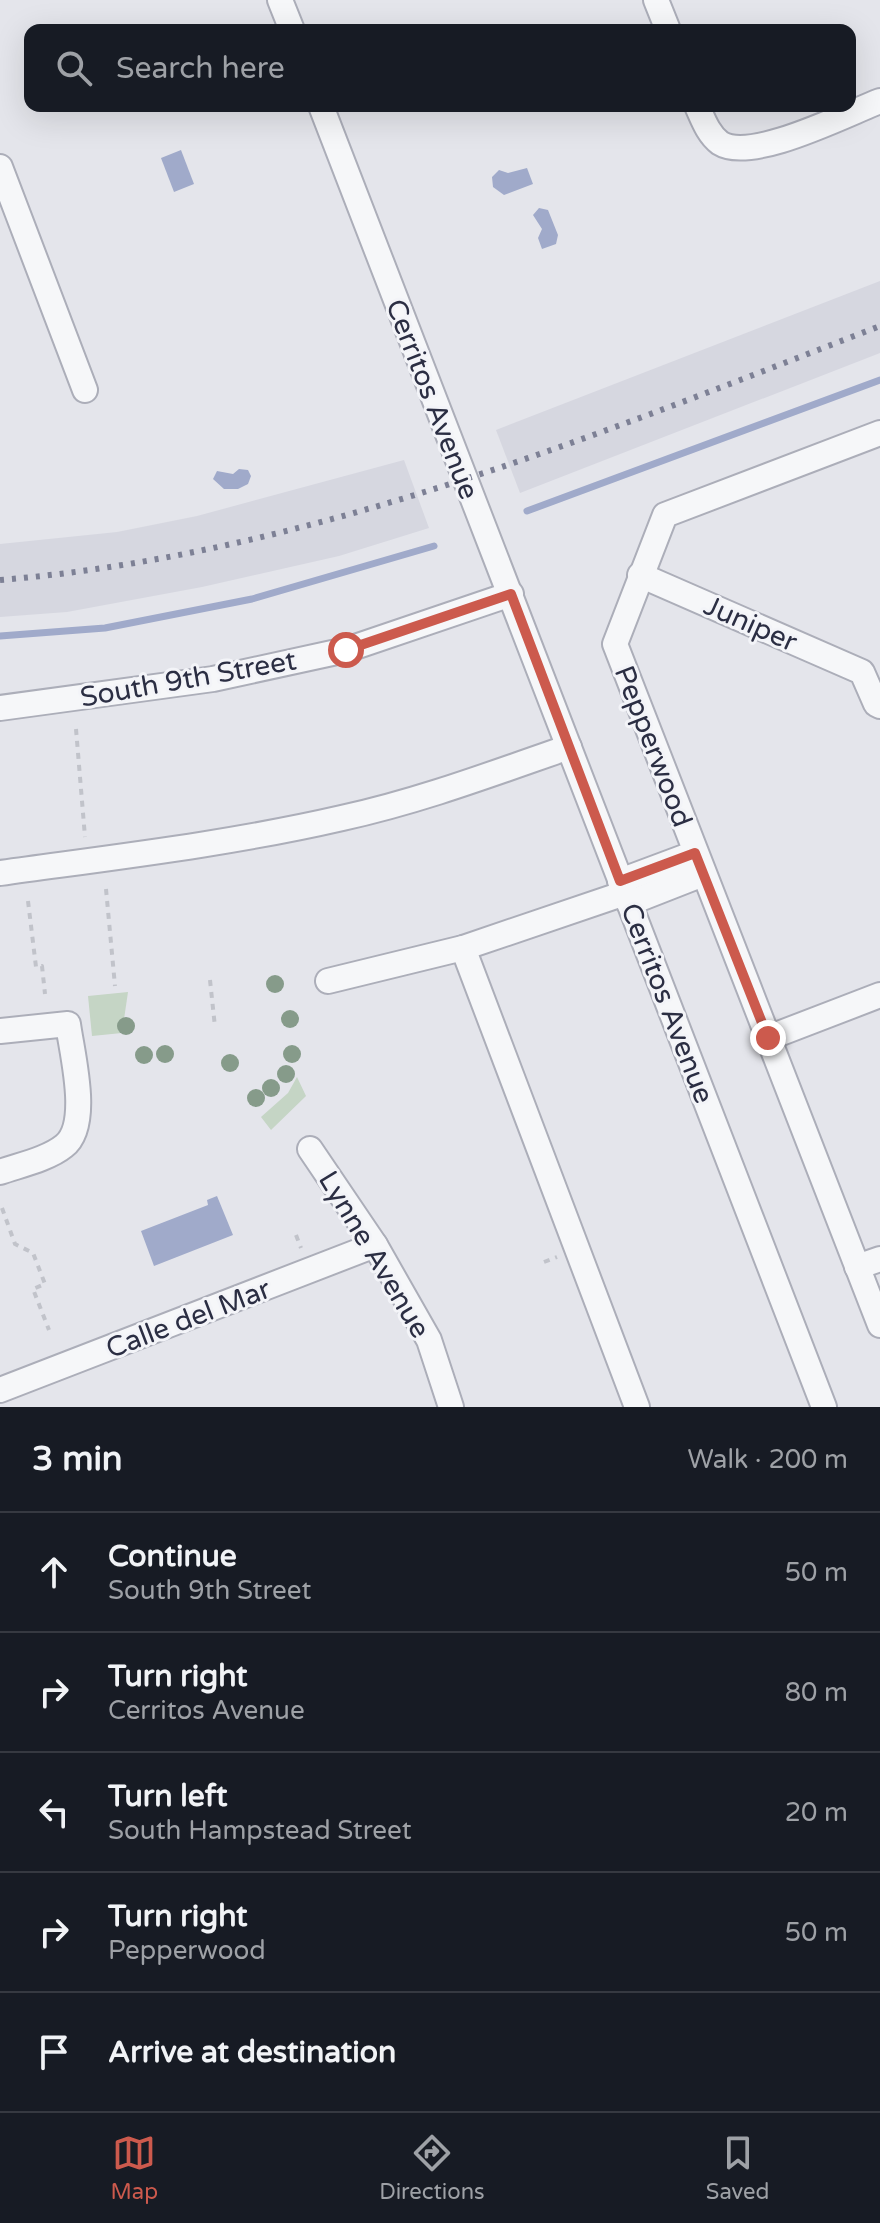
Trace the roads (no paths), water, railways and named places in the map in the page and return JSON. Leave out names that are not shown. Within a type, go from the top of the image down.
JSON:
[{"type":"street","points":[[280,0],[290,24]]},
{"type":"street","points":[[656,0],[666,24]]},
{"type":"street","points":[[856,110],[880,101]]},
{"type":"street","name":"Cerritos Avenue","points":[[323,112],[824,1407]]},
{"type":"street","points":[[700,112],[711,135],[721,143],[754,148],[851,112]]},
{"type":"street","points":[[0,167],[85,390]]},
{"type":"street","name":"Pepperwood","points":[[880,433],[665,515],[615,644],[768,1038],[869,1263],[880,1325]]},
{"type":"street","name":"Juniper","points":[[640,575],[871,668],[876,704],[880,706]]},
{"type":"street","name":"South 9th Street","points":[[0,708],[213,679],[346,650],[511,594]]},
{"type":"street","points":[[0,873],[223,842],[344,818],[464,784],[569,747]]},
{"type":"street","points":[[328,981],[463,948],[699,863]]},
{"type":"street","points":[[463,948],[637,1407]]},
{"type":"street","points":[[768,1038],[880,995]]},
{"type":"street","points":[[0,1031],[68,1024],[79,1115],[75,1132],[63,1148],[0,1172]]},
{"type":"street","name":"Lynne Avenue","points":[[310,1149],[375,1245],[429,1340],[451,1407]]},
{"type":"street","name":"Calle del Mar","points":[[0,1390],[375,1245]]},
{"type":"water","points":[[181,150],[194,184],[174,192],[161,158]]},
{"type":"water","points":[[527,168],[533,184],[504,195],[493,187],[492,177],[499,170],[508,173]]},
{"type":"water","points":[[539,208],[548,210],[558,235],[556,244],[542,249],[538,238],[542,229],[533,215]]},
{"type":"water","points":[[239,469],[248,470],[251,476],[248,484],[238,489],[224,489],[213,479],[217,471],[233,474]]},
{"type":"water","points":[[217,1196],[233,1235],[154,1266],[141,1231],[208,1205],[207,1200]]},
{"type":"waterway","points":[[527,511],[880,380]]},
{"type":"waterway","points":[[0,636],[105,628],[252,599],[434,546]]},
{"type":"railway","points":[[0,580],[114,566],[226,545],[338,517],[558,448],[880,326]]}]
